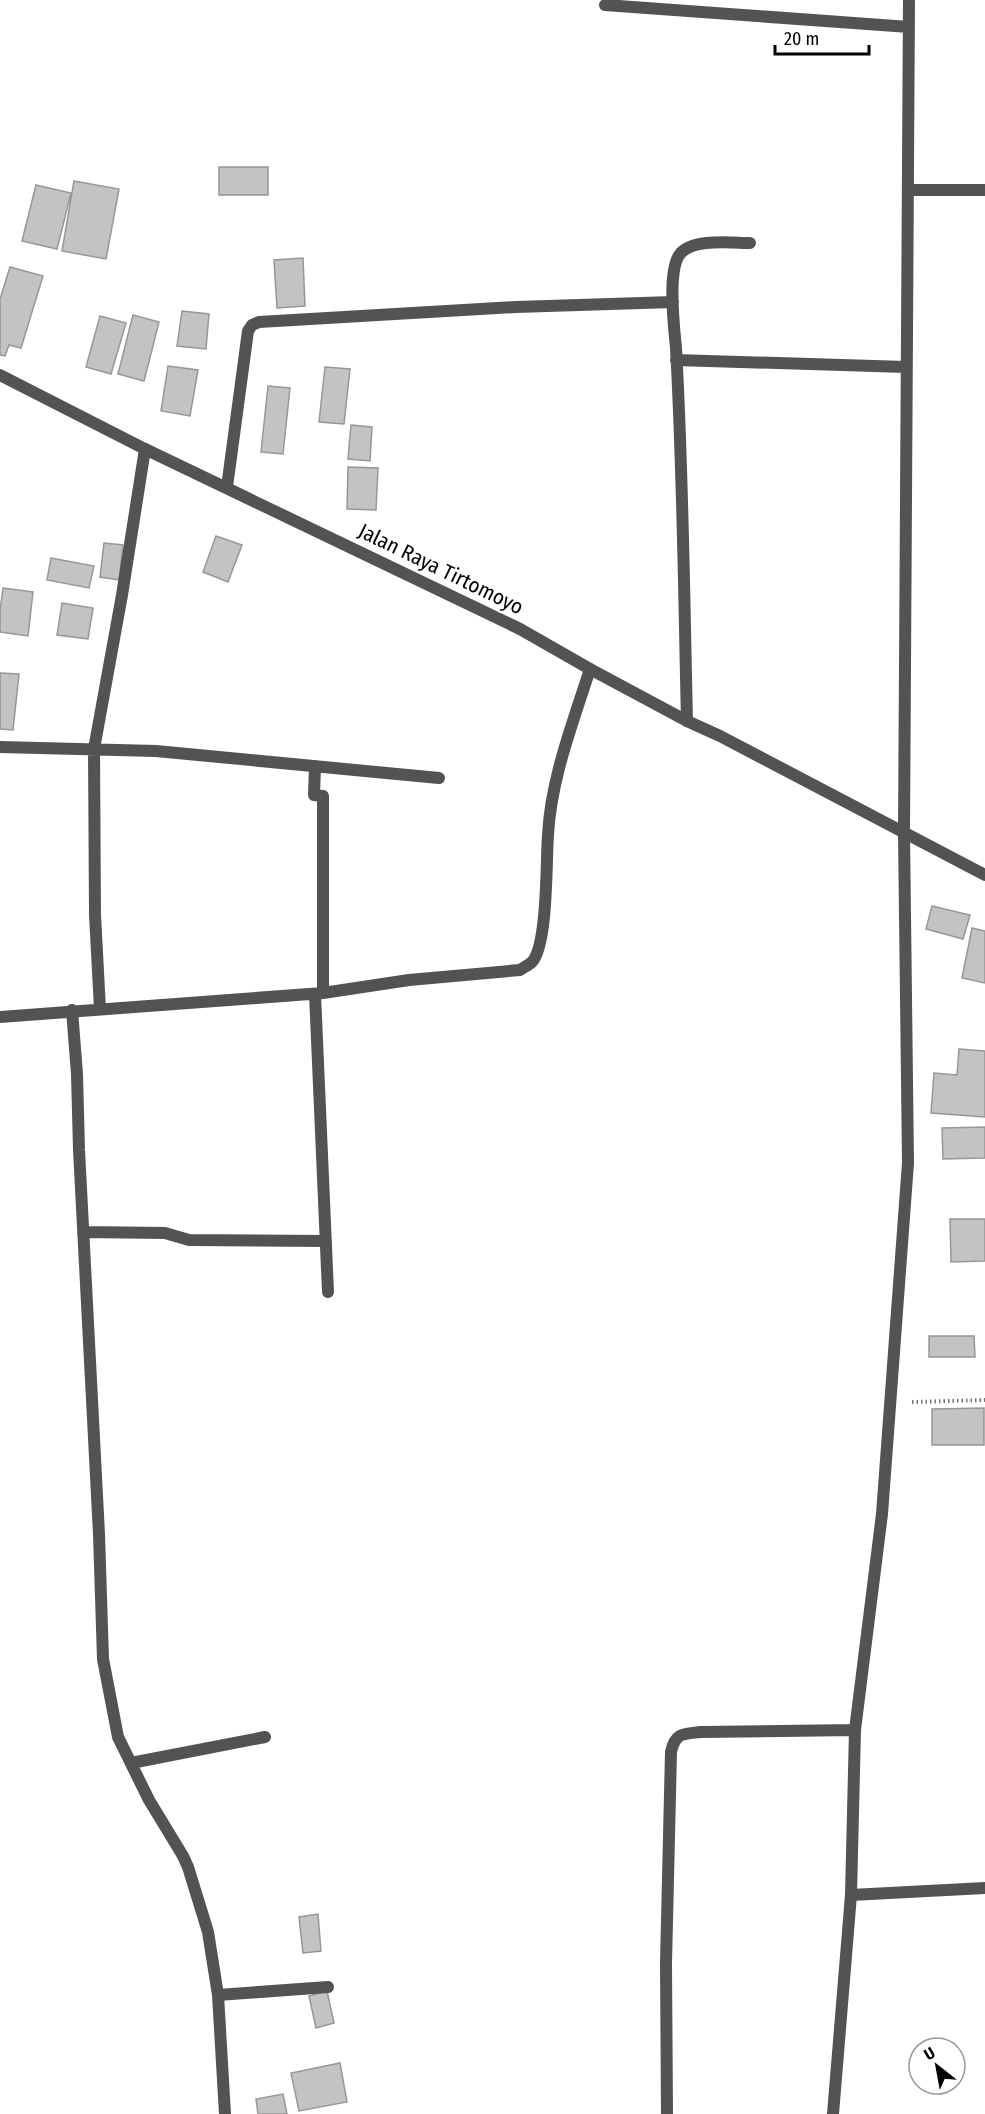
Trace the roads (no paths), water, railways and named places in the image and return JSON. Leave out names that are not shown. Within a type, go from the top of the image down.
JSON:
[{"type":"street","points":[[833,2114],[851,1895],[855,1730],[882,1514],[908,1163],[898,829],[909,190],[909,0]]},
{"type":"street","points":[[605,5],[909,27]]},
{"type":"street","points":[[909,190],[985,190]]},
{"type":"street","points":[[687,721],[673,302],[674,267],[681,253],[696,244],[750,243]]},
{"type":"street","points":[[227,487],[248,331],[252,325],[259,322],[504,307],[673,302]]},
{"type":"street","points":[[676,360],[906,368]]},
{"type":"street","name":"Jalan Raya Tirtomoyo","points":[[0,375],[145,449],[520,629],[687,721],[720,736],[985,875]]},
{"type":"street","points":[[100,1009],[95,915],[94,749],[145,449]]},
{"type":"street","points":[[0,1017],[319,993],[409,980],[520,970],[533,961],[539,946],[544,916],[548,831],[558,774],[590,669]]},
{"type":"street","points":[[0,747],[156,751],[439,778]]},
{"type":"street","points":[[315,766],[314,795],[323,796],[319,993],[328,1292]]},
{"type":"street","points":[[72,1010],[99,1534],[103,1659],[117,1737],[149,1800],[183,1856],[208,1932],[218,1995],[225,2114]]},
{"type":"street","points":[[83,1232],[165,1233],[189,1240],[326,1241]]},
{"type":"street","points":[[667,2114],[666,1963],[671,1752],[674,1741],[682,1734],[701,1732],[855,1730]]},
{"type":"street","points":[[131,1763],[266,1737]]},
{"type":"street","points":[[851,1895],[985,1888]]},
{"type":"street","points":[[218,1995],[328,1987]]}]
